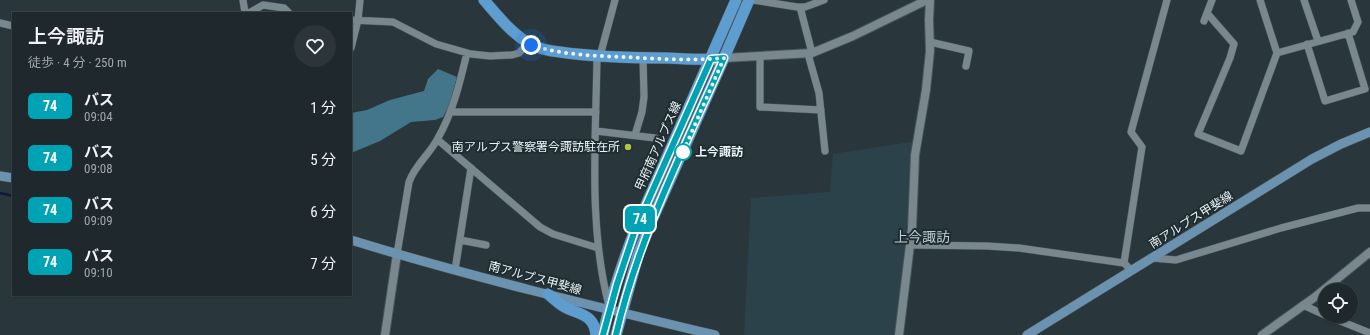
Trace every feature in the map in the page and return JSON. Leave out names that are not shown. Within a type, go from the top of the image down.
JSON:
[{"type":"main road","points":[[484,0],[502,22],[528,43],[547,50],[577,55],[598,56],[643,58],[724,58]]},
{"type":"main road","name":"甲府南アルプス線","points":[[603,335],[626,254],[635,230],[736,0]]},
{"type":"main road","name":"甲府南アルプス線","points":[[616,335],[638,255],[749,0]]},
{"type":"main road","name":"南アルプス甲斐線","points":[[1027,335],[1312,159],[1341,144],[1370,132]]},
{"type":"main road","points":[[0,176],[12,178]]},
{"type":"main road","name":"南アルプス甲斐線","points":[[352,240],[455,270],[609,310],[714,335]]},
{"type":"main road","points":[[548,294],[563,306],[583,314],[590,320],[596,335]]},
{"type":"street","points":[[243,0],[245,12]]},
{"type":"street","points":[[352,39],[354,20],[360,0]]},
{"type":"street","points":[[609,310],[603,286],[595,208],[596,112],[598,56],[615,0]]},
{"type":"street","points":[[752,0],[800,7],[805,7],[824,0]]},
{"type":"street","points":[[724,58],[810,53],[853,36],[927,0]]},
{"type":"street","points":[[899,335],[910,245],[915,155],[926,90],[930,51],[930,0]]},
{"type":"street","points":[[1124,263],[1142,147],[1131,132],[1167,0]]},
{"type":"street","points":[[1204,21],[1212,0]]},
{"type":"street","points":[[1207,13],[1234,44],[1230,58],[1198,134],[1241,150],[1277,53],[1260,0]]},
{"type":"street","points":[[1304,0],[1318,42]]},
{"type":"street","points":[[1277,53],[1353,32],[1358,22],[1351,0]]},
{"type":"street","points":[[251,12],[263,5],[284,8],[288,12]]},
{"type":"street","points":[[800,7],[819,93],[824,151]]},
{"type":"street","points":[[354,20],[393,22],[436,44],[467,53],[490,56],[512,55],[519,52],[528,43]]},
{"type":"street","points":[[0,23],[12,26]]},
{"type":"street","points":[[1307,44],[1325,101],[1365,90],[1348,33]]},
{"type":"street","points":[[930,42],[969,51],[966,66]]},
{"type":"street","points":[[384,335],[411,175],[438,140],[451,112],[455,102],[467,53]]},
{"type":"street","points":[[760,56],[760,107],[821,110]]},
{"type":"street","points":[[635,136],[642,112],[644,97],[643,58]]},
{"type":"street","points":[[451,112],[596,112]]},
{"type":"street","points":[[596,130],[655,138]]},
{"type":"street","points":[[438,140],[540,227],[553,234],[598,248]]},
{"type":"street","points":[[455,270],[471,168]]},
{"type":"street","points":[[1152,258],[1176,260],[1281,228],[1358,208],[1370,208]]},
{"type":"street","points":[[460,240],[486,245]]},
{"type":"street","points":[[910,245],[1019,248],[1124,263],[1132,271]]},
{"type":"street","points":[[1262,335],[1303,306],[1370,252]]},
{"type":"street","points":[[1303,306],[1318,312]]},
{"type":"street","points":[[1345,323],[1370,334]]},
{"type":"shaded area","points":[[438,69],[457,77],[450,104],[443,117],[435,120],[411,122],[380,141],[352,153],[352,113],[367,110],[390,100],[424,91],[428,79]]},
{"type":"shaded area","points":[[917,141],[898,335],[744,335],[751,198],[830,192],[833,154]]},
{"type":"waterway","points":[[0,193],[12,196]]},
{"type":"bus line","name":"74","points":[[603,335],[626,254],[635,230],[711,59],[724,58],[638,255],[616,335]]},
{"type":"place","name":"南アルプス警察署今諏訪駐在所","points":[[628,147]]},
{"type":"place","name":"上今諏訪","points":[[683,152]]},
{"type":"district","name":"上今諏訪","points":[[922,237]]},
{"type":"route","points":[[531,45],[547,50],[577,55],[643,58],[724,58],[683,152]]}]
